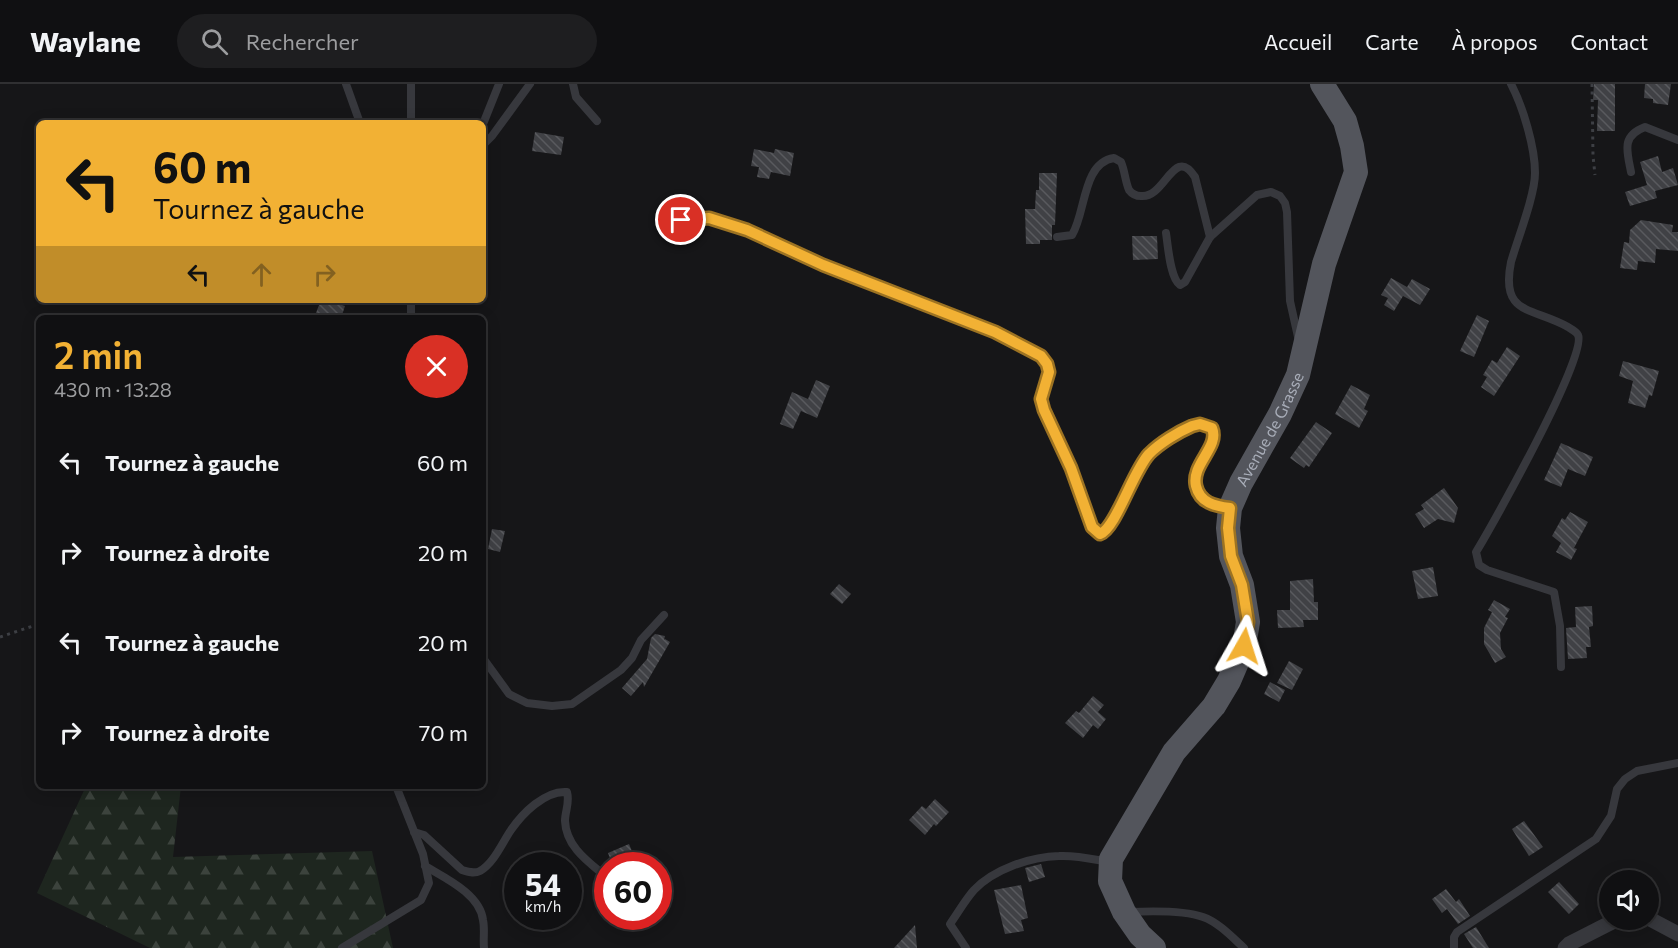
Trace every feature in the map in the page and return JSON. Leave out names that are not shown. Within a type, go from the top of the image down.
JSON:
[{"type":"main road","name":"Avenue de Grasse","points":[[1110,862],[1174,752],[1214,706],[1229,681],[1244,646],[1248,622],[1242,585],[1231,556],[1228,528],[1230,508],[1298,375],[1324,264],[1356,172],[1345,121],[1322,84]]},
{"type":"main road","points":[[1110,862],[1110,881],[1124,912],[1154,948]]},
{"type":"street","points":[[1659,924],[1678,934]]},
{"type":"street","points":[[1565,948],[1599,929]]},
{"type":"lane","points":[[346,84],[359,120]]},
{"type":"lane","points":[[411,84],[411,120]]},
{"type":"lane","points":[[485,120],[499,84]]},
{"type":"lane","points":[[486,142],[530,84]]},
{"type":"lane","points":[[573,84],[576,97],[597,121]]},
{"type":"lane","points":[[1511,84],[1527,129],[1534,158],[1535,174],[1511,262],[1509,279],[1511,295],[1517,305],[1525,310],[1575,331],[1580,342],[1564,383],[1527,461],[1476,552],[1479,565],[1486,570],[1554,592],[1560,626],[1561,667]]},
{"type":"lane","points":[[1631,172],[1627,145],[1630,137],[1636,131],[1645,127],[1678,140]]},
{"type":"lane","points":[[1057,237],[1072,235],[1077,228],[1089,182],[1102,163],[1114,158],[1121,162],[1130,191],[1136,196],[1146,197],[1154,194],[1172,170],[1178,167],[1185,166],[1190,170],[1195,177],[1210,237]]},
{"type":"lane","points":[[1166,233],[1173,274],[1180,285],[1185,282],[1210,237],[1257,195],[1271,192],[1280,196],[1285,203],[1290,301],[1303,356]]},
{"type":"lane","points":[[674,225],[681,220],[709,218],[747,230],[823,265],[995,332],[1041,356],[1049,372],[1041,399],[1044,410],[1071,468],[1095,532],[1100,534],[1109,528],[1134,476],[1149,454],[1184,429],[1200,424],[1212,428],[1214,434],[1213,441],[1196,471],[1197,489],[1200,496],[1207,502],[1230,508]]},
{"type":"lane","points":[[486,662],[509,694],[527,703],[552,706],[572,704],[621,670],[632,658],[642,640],[664,615]]},
{"type":"lane","points":[[1454,948],[1452,944],[1458,932],[1596,839],[1611,816],[1617,789],[1624,779],[1637,771],[1678,763]]},
{"type":"lane","points":[[342,948],[421,900],[429,883],[423,854],[397,789]]},
{"type":"lane","points":[[414,832],[424,836],[462,870],[469,873],[478,872],[488,864],[512,828],[533,807],[550,794],[567,792],[569,799],[565,820],[567,834],[573,846],[594,866]]},
{"type":"lane","points":[[966,948],[951,924],[975,890],[991,876],[1016,866],[1057,856],[1082,857],[1110,862]]},
{"type":"lane","points":[[425,866],[471,898],[480,909],[483,920],[484,948]]},
{"type":"lane","points":[[1124,912],[1153,911],[1204,917],[1244,948]]},
{"type":"path","points":[[1592,84],[1595,175]]},
{"type":"path","points":[[0,637],[36,625]]},
{"type":"green space","points":[[85,789],[181,789],[173,857],[372,851],[393,948],[150,948],[37,893]]},
{"type":"building","points":[[1594,84],[1615,84],[1615,131],[1597,131],[1598,100],[1593,100]]},
{"type":"building","points":[[1645,84],[1671,84],[1668,105],[1653,103],[1653,99],[1644,98]]},
{"type":"building","points":[[535,132],[564,137],[561,155],[532,151]]},
{"type":"building","points":[[754,149],[774,153],[775,149],[794,153],[790,176],[771,172],[769,179],[757,177],[759,167],[751,166]]},
{"type":"building","points":[[1658,156],[1662,172],[1673,168],[1678,185],[1655,191],[1657,198],[1630,206],[1625,192],[1647,185],[1640,162]]},
{"type":"building","points":[[1039,173],[1057,173],[1055,225],[1052,225],[1052,240],[1040,240],[1040,244],[1026,244],[1025,209],[1035,209],[1036,190],[1039,190]]},
{"type":"building","points":[[1641,220],[1673,225],[1672,232],[1678,232],[1678,251],[1656,249],[1655,263],[1638,261],[1637,270],[1620,268],[1624,242],[1629,243],[1630,230]]},
{"type":"building","points":[[1132,236],[1157,236],[1158,259],[1133,260]]},
{"type":"building","points":[[1391,278],[1407,287],[1412,279],[1430,289],[1420,305],[1403,296],[1394,311],[1384,305],[1388,298],[1381,295]]},
{"type":"building","points":[[320,303],[339,303],[345,306],[342,315],[315,315]]},
{"type":"building","points":[[1477,315],[1489,321],[1474,357],[1460,351]]},
{"type":"building","points":[[1507,347],[1520,356],[1494,396],[1481,387],[1487,377],[1483,375],[1492,360],[1497,363]]},
{"type":"building","points":[[1623,361],[1659,371],[1652,396],[1649,395],[1645,408],[1628,403],[1633,381],[1619,376]]},
{"type":"building","points":[[816,380],[830,386],[817,418],[801,411],[793,429],[780,424],[792,392],[808,399]]},
{"type":"building","points":[[1351,385],[1370,395],[1364,409],[1368,411],[1359,428],[1335,414]]},
{"type":"building","points":[[1316,422],[1332,433],[1309,467],[1306,465],[1304,468],[1290,458]]},
{"type":"building","points":[[1561,443],[1593,457],[1585,476],[1568,469],[1561,487],[1544,480]]},
{"type":"building","points":[[1444,488],[1458,508],[1454,523],[1438,519],[1424,528],[1415,514],[1424,509],[1421,505]]},
{"type":"building","points":[[1570,512],[1588,522],[1574,548],[1577,549],[1571,560],[1556,552],[1561,543],[1552,536],[1562,518],[1565,520]]},
{"type":"building","points":[[492,529],[505,531],[500,552],[488,549]]},
{"type":"building","points":[[1433,567],[1438,596],[1418,599],[1412,571]]},
{"type":"building","points":[[1313,579],[1314,602],[1318,602],[1318,620],[1303,620],[1304,627],[1278,628],[1277,610],[1290,610],[1290,581]]},
{"type":"building","points":[[839,584],[851,594],[842,604],[830,594]]},
{"type":"building","points":[[1494,600],[1510,609],[1500,633],[1501,649],[1506,657],[1495,663],[1484,644],[1484,628],[1492,612],[1488,610]]},
{"type":"building","points":[[1592,606],[1593,626],[1589,627],[1591,647],[1586,647],[1587,658],[1568,659],[1566,628],[1576,627],[1575,607]]},
{"type":"building","points":[[655,634],[665,636],[664,640],[670,642],[644,687],[643,682],[631,696],[622,688],[647,659],[651,638]]},
{"type":"building","points":[[1289,661],[1303,669],[1292,690],[1277,683]]},
{"type":"building","points":[[1270,682],[1285,690],[1279,702],[1264,694]]},
{"type":"building","points":[[1093,696],[1104,705],[1098,712],[1106,719],[1098,729],[1093,725],[1083,738],[1065,723],[1076,711],[1079,713]]},
{"type":"building","points":[[935,799],[949,812],[925,835],[909,820],[922,806],[926,809]]},
{"type":"building","points":[[1524,821],[1543,847],[1529,856],[1512,829]]},
{"type":"building","points":[[629,844],[632,852],[610,852]]},
{"type":"building","points":[[1041,864],[1045,877],[1029,882],[1025,868]]},
{"type":"building","points":[[1559,882],[1579,904],[1569,914],[1548,892]]},
{"type":"building","points":[[1021,885],[1028,918],[1021,920],[1024,931],[1005,934],[994,890]]},
{"type":"building","points":[[1446,889],[1456,902],[1459,899],[1470,916],[1458,924],[1447,909],[1442,913],[1432,899]]},
{"type":"building","points":[[915,925],[917,948],[894,948]]},
{"type":"building","points":[[1476,927],[1489,948],[1473,948],[1464,934]]},
{"type":"route","points":[[681,220],[709,218],[747,230],[823,265],[995,332],[1033,350],[1047,364],[1049,372],[1042,390],[1041,399],[1044,410],[1071,468],[1092,527],[1100,534],[1109,528],[1134,476],[1149,454],[1184,429],[1200,424],[1212,428],[1213,441],[1196,471],[1195,479],[1200,496],[1207,502],[1230,508],[1228,528],[1231,556],[1242,585],[1248,622],[1244,646]]}]
